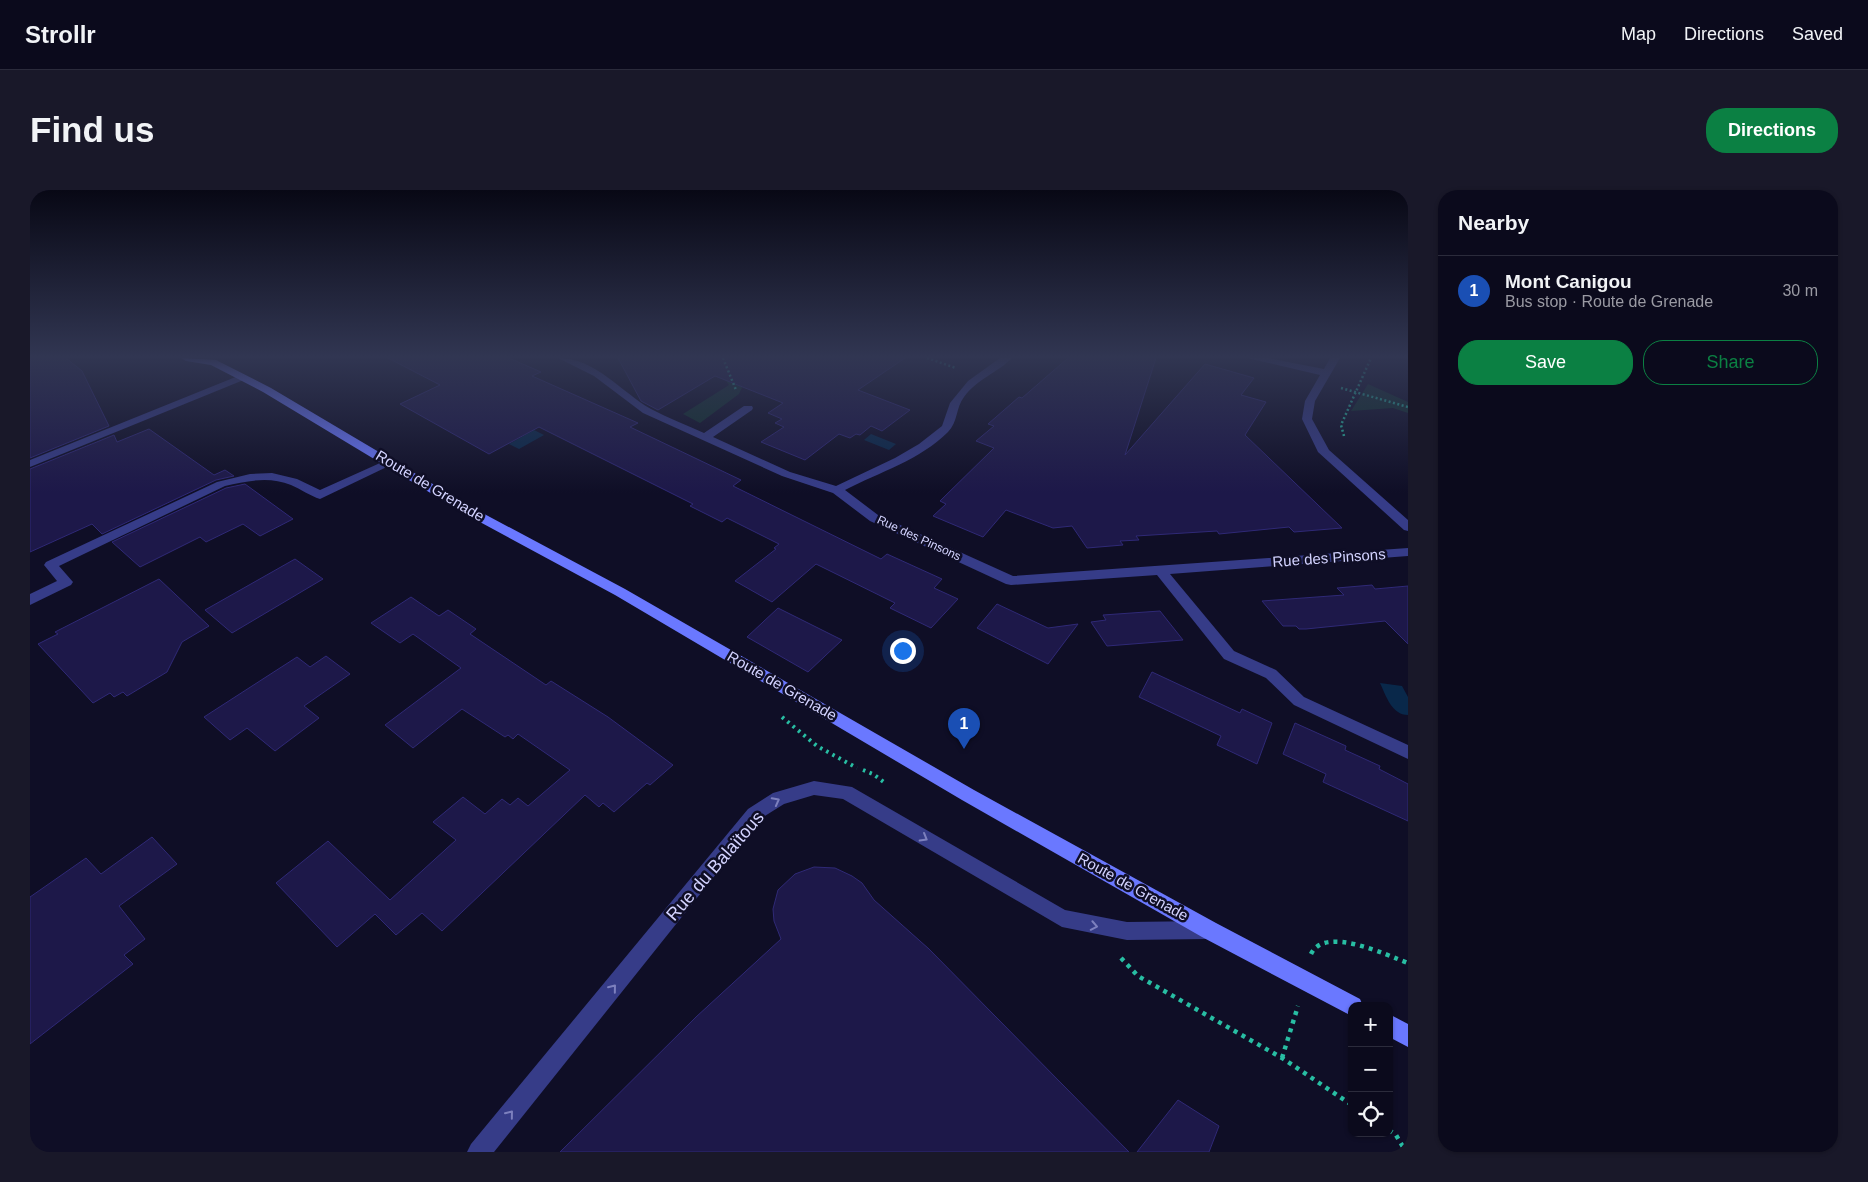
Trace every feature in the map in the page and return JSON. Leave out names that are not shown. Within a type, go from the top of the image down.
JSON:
[{"type":"main road","name":"Route de Grenade","points":[[287,403],[471,512],[620,592],[968,795],[1209,930],[1348,1003]]},
{"type":"main road","points":[[1393,1027],[1408,1036]]},
{"type":"street","name":"Rue des Pinsons","points":[[635,403],[646,411],[786,474],[837,490],[874,518],[1011,580],[1161,571],[1408,552]]},
{"type":"street","points":[[837,490],[854,480],[902,460],[928,443],[946,428],[955,403]]},
{"type":"street","points":[[1310,403],[1308,419],[1324,452],[1408,527]]},
{"type":"street","points":[[704,438],[748,408]]},
{"type":"street","points":[[30,600],[66,582],[50,565],[221,484],[244,478],[273,475],[294,481],[320,495],[389,462]]},
{"type":"street","points":[[1161,571],[1229,655],[1271,674],[1299,701],[1408,752]]},
{"type":"street","name":"Rue du Balaïtous","points":[[480,1152],[754,814],[779,798],[814,788],[846,792],[1062,918],[1101,935],[1127,931],[1209,930]]},
{"type":"lane","points":[[30,464],[179,403]]},
{"type":"path","points":[[745,403],[748,408]]},
{"type":"path","points":[[1347,441],[1341,425],[1350,403]]},
{"type":"path","points":[[1393,403],[1408,407]]},
{"type":"path","points":[[778,712],[803,736],[836,759],[873,774],[888,785]]},
{"type":"path","points":[[1101,935],[1138,976],[1282,1058],[1348,1102]]},
{"type":"path","points":[[1311,956],[1313,950],[1328,941],[1350,943],[1408,963]]},
{"type":"path","points":[[1282,1058],[1297,1009]]},
{"type":"path","points":[[1393,1133],[1406,1152]]},
{"type":"green space","points":[[701,403],[727,403],[700,423],[683,414]]},
{"type":"green space","points":[[1356,403],[1408,403],[1408,413],[1393,408],[1351,411]]},
{"type":"water","points":[[534,430],[544,435],[519,449],[509,444]]},
{"type":"water","points":[[871,434],[896,444],[889,450],[864,440]]},
{"type":"water","points":[[1380,683],[1402,686],[1408,697],[1408,715],[1398,712],[1394,708],[1387,699]]},
{"type":"building","points":[[30,403],[98,403],[109,426],[30,458]]},
{"type":"building","points":[[593,403],[638,423],[630,427],[741,480],[733,486],[881,559],[887,554],[942,579],[934,588],[958,599],[931,628],[890,608],[895,603],[816,564],[772,602],[735,581],[776,549],[774,548],[779,544],[727,518],[722,522],[690,506],[693,504],[539,427],[489,454],[400,404]]},
{"type":"building","points":[[645,403],[670,403],[658,410]]},
{"type":"building","points":[[783,403],[892,403],[910,410],[882,431],[871,426],[860,435],[856,434],[850,438],[839,434],[805,460],[761,442],[784,427],[775,423],[782,419],[768,413]]},
{"type":"building","points":[[1012,403],[1142,403],[1125,455],[1171,403],[1265,403],[1245,435],[1342,528],[1294,532],[1289,527],[1219,534],[1217,531],[1136,536],[1139,540],[1120,541],[1123,545],[1087,548],[1072,526],[1053,528],[1006,510],[983,537],[933,516],[946,504],[940,501],[994,448],[976,441],[994,426],[988,424]]},
{"type":"building","points":[[149,429],[214,475],[225,470],[234,476],[216,480],[102,534],[92,524],[30,552],[30,469],[114,435],[117,442]]},
{"type":"building","points":[[245,484],[293,519],[260,536],[243,524],[206,542],[200,537],[140,567],[112,542],[226,488]]},
{"type":"building","points":[[295,559],[323,579],[232,633],[205,610]]},
{"type":"building","points":[[159,579],[209,626],[182,642],[167,672],[127,696],[123,692],[114,697],[110,693],[93,703],[38,644],[58,634],[55,632]]},
{"type":"building","points":[[1372,585],[1375,589],[1408,586],[1408,644],[1385,621],[1306,629],[1299,629],[1296,626],[1283,626],[1262,601],[1344,595],[1337,588]]},
{"type":"building","points":[[411,597],[439,616],[448,610],[476,629],[470,634],[546,685],[551,681],[608,717],[673,765],[650,785],[647,783],[614,812],[603,803],[599,807],[585,795],[442,931],[422,913],[396,935],[375,914],[337,947],[276,883],[328,841],[390,900],[456,840],[433,822],[463,797],[485,814],[502,799],[510,805],[518,798],[528,806],[570,770],[518,734],[513,739],[508,735],[505,737],[462,709],[413,748],[385,725],[461,668],[413,634],[400,643],[371,623]]},
{"type":"building","points":[[997,604],[1048,628],[1078,624],[1048,664],[977,628]]},
{"type":"building","points":[[778,608],[842,640],[808,672],[747,637]]},
{"type":"building","points":[[1160,611],[1183,640],[1107,646],[1091,622],[1106,620],[1103,615]]},
{"type":"building","points":[[326,656],[350,674],[304,706],[319,718],[275,751],[247,728],[230,740],[204,717],[297,657],[310,667]]},
{"type":"building","points":[[1152,672],[1240,713],[1242,709],[1272,723],[1257,764],[1217,745],[1221,736],[1139,697]]},
{"type":"building","points":[[1295,723],[1346,746],[1345,750],[1380,766],[1379,769],[1408,784],[1408,821],[1323,782],[1326,774],[1283,754]]},
{"type":"building","points":[[152,837],[177,864],[119,906],[145,939],[124,955],[133,964],[30,1044],[30,897],[86,858],[101,874]]},
{"type":"building","points":[[814,867],[835,868],[862,883],[874,900],[929,949],[1129,1152],[560,1152],[696,1017],[781,939],[774,921],[773,909],[778,890],[795,874]]},
{"type":"building","points":[[1178,1100],[1219,1126],[1209,1152],[1137,1152]]},
{"type":"place","name":"Mont Canigou","points":[[964,749]]}]
